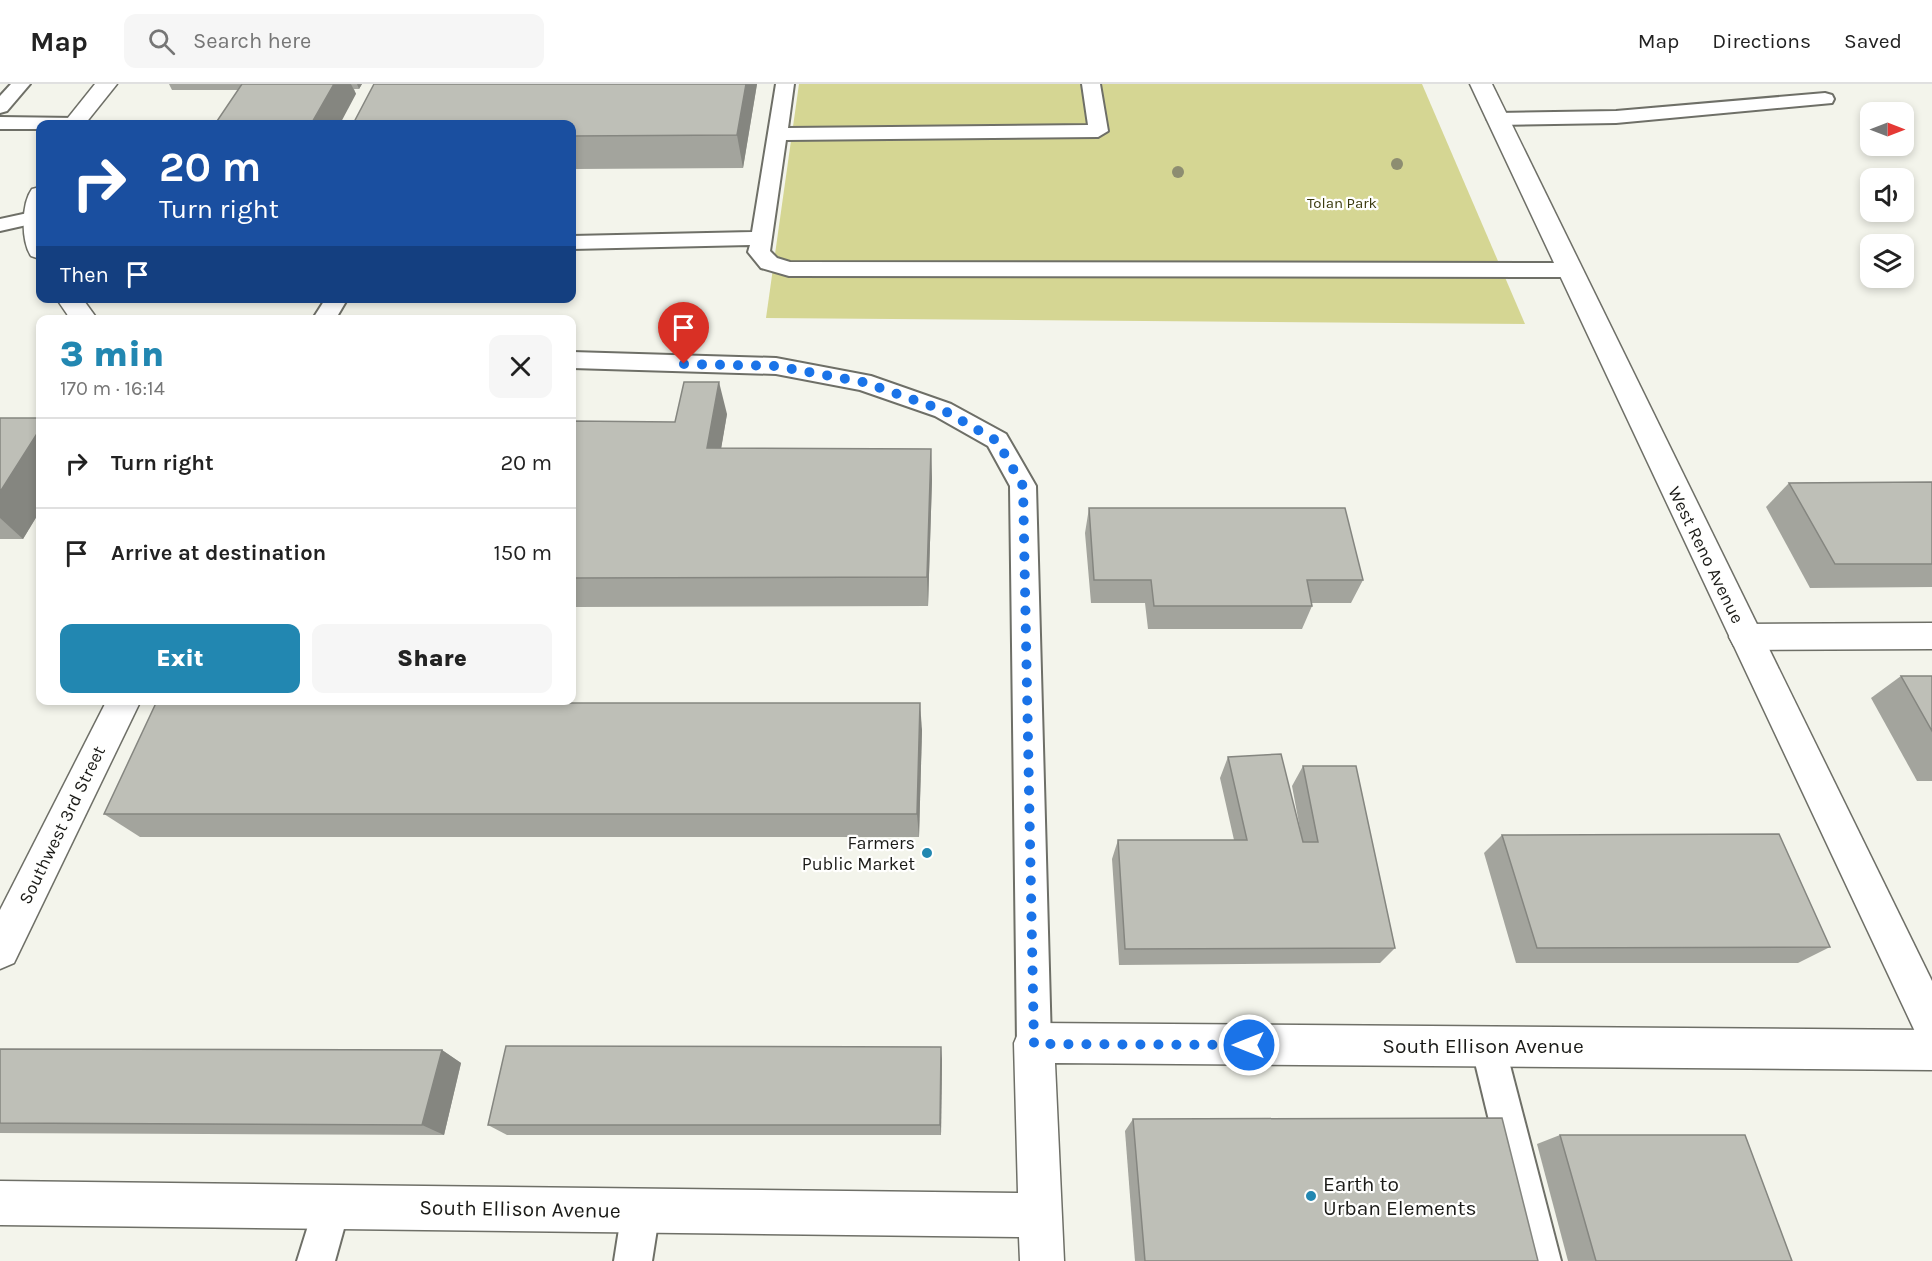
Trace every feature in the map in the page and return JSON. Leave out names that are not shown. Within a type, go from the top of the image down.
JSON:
[{"type":"street","points":[[78,120],[106,84]]},
{"type":"street","name":"West Reno Avenue","points":[[1481,84],[1932,1024]]},
{"type":"street","points":[[72,303],[81,315]]},
{"type":"street","points":[[1745,637],[1932,636]]},
{"type":"street","name":"Southwest 3rd Street","points":[[0,950],[122,705]]},
{"type":"street","points":[[1034,1044],[1042,1261]]},
{"type":"street","name":"South Ellison Avenue","points":[[1034,1044],[1932,1050]]},
{"type":"street","name":"South Ellison Avenue","points":[[0,1203],[1040,1215]]},
{"type":"lane","points":[[0,107],[21,84]]},
{"type":"lane","points":[[785,84],[759,252],[770,263],[789,269],[1570,270]]},
{"type":"lane","points":[[777,134],[1098,130],[1091,84]]},
{"type":"lane","points":[[1497,119],[1616,117],[1825,99]]},
{"type":"lane","points":[[0,123],[36,123]]},
{"type":"lane","points":[[0,225],[36,207]]},
{"type":"lane","points":[[576,243],[761,238]]},
{"type":"lane","points":[[576,360],[776,366],[863,382],[943,410],[997,441],[1023,486],[1034,1044]]},
{"type":"lane","points":[[1488,1046],[1542,1261]]},
{"type":"lane","points":[[316,1261],[332,1207]]},
{"type":"lane","points":[[633,1261],[640,1210]]},
{"type":"green space","name":"Tolan Park","points":[[799,84],[1422,84],[1525,324],[766,318]]},
{"type":"building","points":[[242,84],[334,84],[313,120],[218,120]]},
{"type":"building","points":[[374,84],[746,84],[737,135],[576,136],[576,120],[355,120]]},
{"type":"building","points":[[684,382],[719,382],[707,448],[931,449],[927,577],[576,578],[576,421],[675,422]]},
{"type":"building","points":[[0,418],[36,418],[36,435],[0,492]]},
{"type":"building","points":[[1932,482],[1932,564],[1835,564],[1789,483]]},
{"type":"building","points":[[1089,508],[1345,508],[1363,580],[1307,580],[1312,606],[1154,606],[1151,580],[1094,580]]},
{"type":"building","points":[[1901,676],[1932,676],[1932,731]]},
{"type":"building","points":[[920,703],[917,814],[104,814],[155,705]]},
{"type":"building","points":[[1281,754],[1303,842],[1318,842],[1303,766],[1356,766],[1395,948],[1125,949],[1118,840],[1247,840],[1228,757]]},
{"type":"building","points":[[1779,834],[1830,947],[1537,948],[1502,835]]},
{"type":"building","points":[[506,1046],[941,1047],[940,1125],[488,1125]]},
{"type":"building","points":[[0,1049],[442,1050],[422,1125],[0,1123]]},
{"type":"building","name":"Earth to Urban Elements","points":[[1502,1118],[1538,1261],[1145,1261],[1133,1119]]},
{"type":"building","points":[[1560,1135],[1745,1135],[1792,1261],[1596,1261]]},
{"type":"place","name":"Farmers Public Market","points":[[927,853]]},
{"type":"place","name":"Earth to Urban Elements","points":[[1311,1196]]},
{"type":"route","points":[[684,364],[776,366],[863,382],[943,410],[997,441],[1023,486],[1034,1044],[1249,1045]]}]
